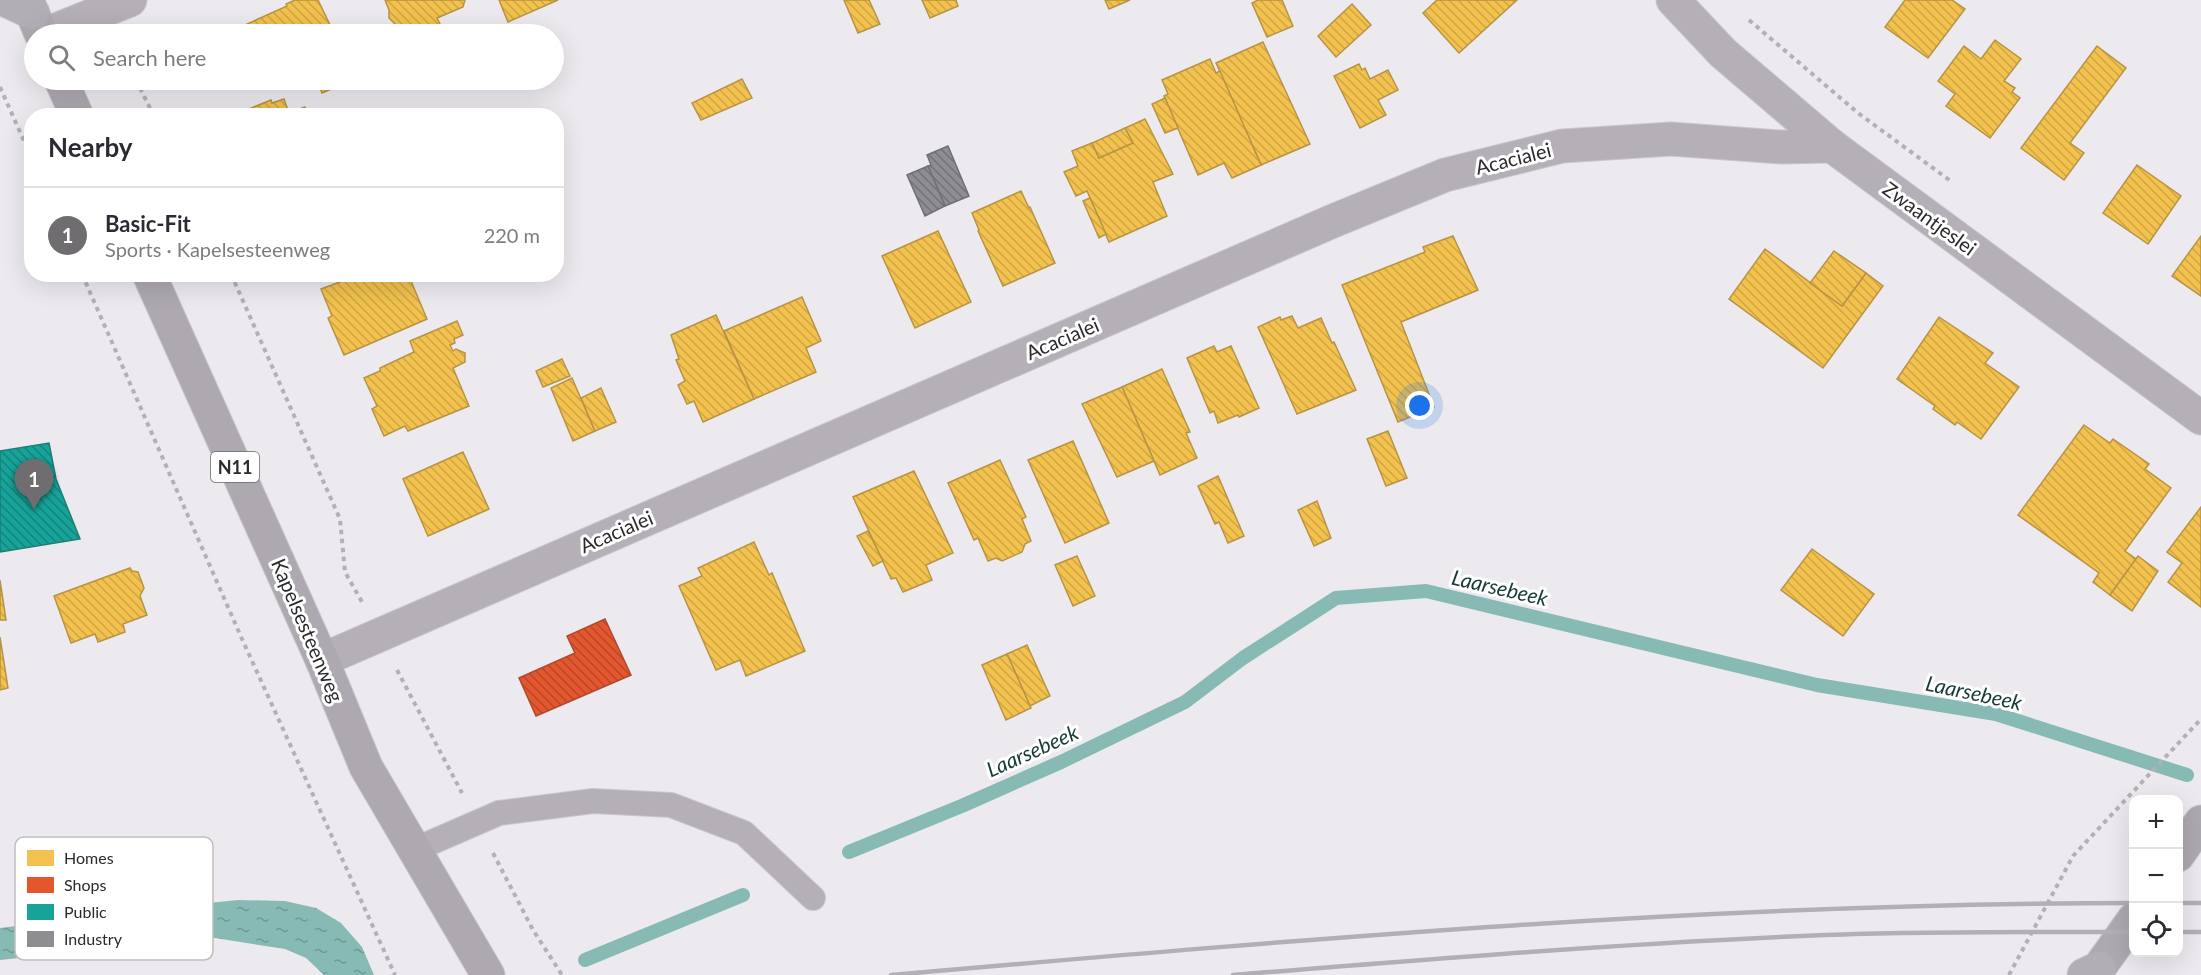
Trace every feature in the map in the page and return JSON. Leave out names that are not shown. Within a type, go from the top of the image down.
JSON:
[{"type":"main road","points":[[65,90],[73,108]]},
{"type":"main road","name":"Kapelsesteenweg","points":[[153,282],[322,660],[366,767],[488,975]]},
{"type":"main road","points":[[2182,849],[2201,822]]},
{"type":"main road","points":[[2092,973],[2129,924]]},
{"type":"street","points":[[30,16],[130,0]]},
{"type":"street","name":"Zwaantjeslei","points":[[1673,0],[1723,53],[1832,146],[2201,418]]},
{"type":"street","name":"Acacialei","points":[[322,660],[1445,175],[1562,146],[1671,139],[1781,147],[1832,146]]},
{"type":"lane","points":[[414,850],[499,813],[593,801],[671,806],[744,833],[813,898]]},
{"type":"path","points":[[1745,15],[1858,113],[1952,182]]},
{"type":"path","points":[[0,87],[24,141]]},
{"type":"path","points":[[140,90],[150,108]]},
{"type":"path","points":[[86,282],[242,639],[395,975]]},
{"type":"path","points":[[2009,975],[2073,856],[2201,719]]},
{"type":"water","points":[[238,900],[285,901],[316,908],[341,923],[362,947],[374,975],[324,975],[306,958],[285,949],[213,938],[213,903]]},
{"type":"water","points":[[15,926],[15,958],[0,960],[0,928]]},
{"type":"building: Homes","points":[[295,0],[318,0],[330,24],[247,24],[287,6],[286,4]]},
{"type":"building: Homes","points":[[385,0],[465,0],[463,7],[437,18],[440,24],[395,24],[389,18]]},
{"type":"building: Homes","points":[[499,0],[558,0],[508,22]]},
{"type":"building: Homes","points":[[844,0],[869,0],[880,24],[858,33]]},
{"type":"building: Homes","points":[[922,0],[956,0],[958,6],[930,18]]},
{"type":"building: Homes","points":[[1105,0],[1130,0],[1109,9]]},
{"type":"building: Homes","points":[[1258,0],[1282,0],[1293,26],[1267,37],[1252,3]]},
{"type":"building: Homes","points":[[1437,0],[1517,0],[1459,53],[1423,13]]},
{"type":"building: Homes","points":[[1905,0],[1952,0],[1965,9],[1928,58],[1885,27]]},
{"type":"building: Homes","points":[[1352,4],[1371,25],[1336,57],[1318,36]]},
{"type":"building: Homes","points":[[1995,40],[2021,59],[2004,81],[2015,88],[2012,92],[2020,98],[1990,138],[1946,106],[1955,94],[1938,81],[1964,46],[1981,59]]},
{"type":"building: Homes","points":[[1263,42],[1310,144],[1261,165],[1216,63]]},
{"type":"building: Homes","points":[[2097,46],[2126,68],[2070,143],[2084,153],[2064,180],[2021,148]]},
{"type":"building: Homes","points":[[1210,59],[1216,73],[1220,71],[1261,165],[1232,178],[1224,163],[1198,175],[1164,96],[1168,94],[1162,80]]},
{"type":"building: Homes","points":[[1359,64],[1362,70],[1365,68],[1370,79],[1388,70],[1398,90],[1378,100],[1386,115],[1360,128],[1334,76]]},
{"type":"building: Homes","points":[[742,79],[752,98],[701,120],[692,103]]},
{"type":"building: Homes","points":[[1165,98],[1178,128],[1165,133],[1152,104]]},
{"type":"building: Homes","points":[[284,99],[287,108],[251,108],[271,100],[272,103]]},
{"type":"building: Homes","points":[[1145,119],[1173,174],[1153,182],[1167,216],[1109,242],[1087,191],[1076,196],[1064,172],[1078,166],[1072,151],[1092,143],[1099,158],[1133,143],[1125,128]]},
{"type":"building: Homes","points":[[1125,128],[1133,143],[1099,158],[1092,143]]},
{"type":"building: Homes","points":[[2137,165],[2181,196],[2148,244],[2103,213]]},
{"type":"building: Homes","points":[[1021,191],[1055,263],[1003,286],[972,213]]},
{"type":"building: Homes","points":[[1090,198],[1106,234],[1099,238],[1083,201]]},
{"type":"building: Homes","points":[[938,231],[971,302],[915,328],[882,256]]},
{"type":"building: Homes","points":[[1453,236],[1478,290],[1401,322],[1434,407],[1398,422],[1342,285],[1425,252],[1423,247]]},
{"type":"building: Homes","points":[[2201,236],[2201,296],[2172,276]]},
{"type":"building: Homes","points":[[1765,249],[1842,306],[1866,273],[1883,286],[1823,368],[1729,299]]},
{"type":"building: Homes","points":[[1834,251],[1866,273],[1842,306],[1810,283]]},
{"type":"building: Homes","points":[[340,282],[411,282],[427,319],[344,355],[328,318],[332,316],[321,289]]},
{"type":"building: Homes","points":[[802,297],[821,341],[806,348],[816,372],[754,399],[724,331]]},
{"type":"building: Homes","points":[[716,315],[754,399],[703,422],[694,401],[687,404],[678,385],[685,381],[676,360],[679,359],[671,335]]},
{"type":"building: Homes","points":[[1292,316],[1298,328],[1321,318],[1356,390],[1297,414],[1258,327],[1280,317],[1281,320]]},
{"type":"building: Homes","points":[[1939,317],[1993,353],[1985,363],[2019,387],[1981,439],[1957,422],[1955,425],[1933,409],[1935,406],[1897,379]]},
{"type":"building: Homes","points":[[457,321],[463,335],[454,339],[455,343],[450,345],[453,351],[456,349],[465,353],[465,362],[453,368],[469,406],[408,431],[405,426],[384,436],[372,409],[377,406],[364,378],[414,352],[410,341]]},
{"type":"building: Homes","points":[[1214,346],[1217,352],[1231,346],[1259,408],[1218,423],[1214,411],[1210,413],[1187,358]]},
{"type":"building: Homes","points":[[562,359],[570,376],[543,387],[536,371]]},
{"type":"building: Homes","points":[[1162,369],[1190,432],[1186,433],[1197,458],[1160,475],[1122,387]]},
{"type":"building: Homes","points":[[572,378],[595,431],[573,441],[551,388]]},
{"type":"building: Homes","points":[[1122,387],[1154,461],[1117,477],[1082,404]]},
{"type":"building: Homes","points":[[601,388],[616,422],[595,431],[581,398]]},
{"type":"building: Homes","points":[[2084,425],[2110,443],[2113,439],[2149,464],[2145,469],[2171,488],[2125,551],[2136,559],[2110,595],[2093,582],[2099,573],[2018,515]]},
{"type":"building: Homes","points":[[1388,431],[1407,478],[1386,486],[1367,439]]},
{"type":"building: Homes","points":[[1073,441],[1109,523],[1065,543],[1028,460]]},
{"type":"building: Homes","points":[[463,452],[489,509],[428,536],[403,479]]},
{"type":"building: Homes","points":[[1000,460],[1026,517],[1022,519],[1031,541],[1025,544],[1022,552],[1002,561],[996,558],[988,561],[978,538],[974,540],[948,483]]},
{"type":"building: Homes","points":[[914,471],[953,553],[926,565],[932,580],[903,592],[896,578],[891,579],[853,497]]},
{"type":"building: Homes","points":[[1218,476],[1244,536],[1228,543],[1219,522],[1215,524],[1198,486]]},
{"type":"building: Homes","points":[[1317,501],[1331,538],[1314,546],[1298,510]]},
{"type":"building: Homes","points":[[2201,507],[2201,607],[2168,582],[2182,563],[2167,552]]},
{"type":"building: Homes","points":[[868,531],[883,561],[873,566],[857,536]]},
{"type":"building: Homes","points":[[754,542],[769,575],[772,573],[805,651],[746,676],[740,660],[716,670],[679,586],[702,576],[698,568]]},
{"type":"building: Homes","points":[[1812,549],[1874,594],[1843,636],[1781,590]]},
{"type":"building: Homes","points":[[1077,556],[1095,596],[1073,606],[1055,565]]},
{"type":"building: Homes","points":[[2138,556],[2158,571],[2132,611],[2110,595]]},
{"type":"building: Homes","points":[[130,568],[138,572],[144,588],[140,596],[147,615],[123,624],[125,632],[98,642],[95,634],[71,643],[54,596]]},
{"type":"building: Homes","points":[[0,580],[6,620],[0,620]]},
{"type":"building: Homes","points":[[0,637],[8,688],[0,690]]},
{"type":"building: Homes","points":[[1027,645],[1050,696],[1030,706],[1007,654]]},
{"type":"building: Homes","points":[[1007,654],[1031,708],[1006,720],[982,665]]},
{"type":"building: Shops","points":[[605,619],[631,675],[536,716],[519,678],[575,653],[567,636]]},
{"type":"building: Public","points":[[49,443],[56,479],[80,539],[0,552],[0,451]]},
{"type":"building: Industry","points":[[948,146],[969,196],[945,206],[928,166],[931,165],[927,155]]},
{"type":"building: Industry","points":[[928,166],[945,206],[925,216],[907,175]]},
{"type":"waterway","name":"Laarsebeek","points":[[849,852],[1061,762],[1185,702],[1243,658],[1336,598],[1426,591],[1817,685],[1996,714],[2187,775]]},
{"type":"waterway","name":"Laarsebeek","points":[[585,960],[743,895]]},
{"type":"railway","points":[[891,975],[1357,936],[1667,916],[1822,909],[2129,903]]},
{"type":"railway","points":[[2183,903],[2201,903]]},
{"type":"railway","points":[[1233,975],[1529,952],[1751,938],[1902,933],[2129,932]]},
{"type":"railway","points":[[2183,932],[2201,932]]},
{"type":"place","name":"Basic-Fit","points":[[34,509]]}]
